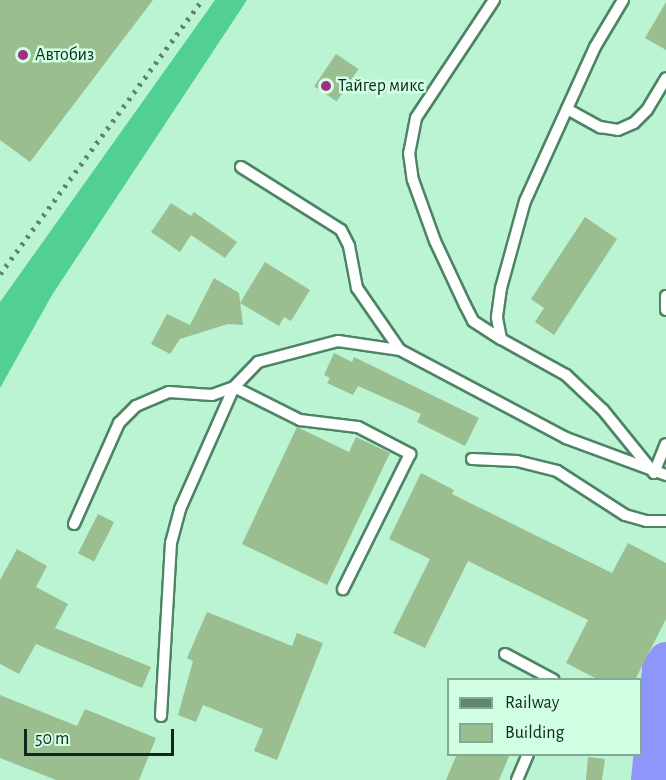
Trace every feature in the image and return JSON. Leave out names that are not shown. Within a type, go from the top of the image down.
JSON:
[{"type":"lane","points":[[494,0],[416,118],[409,153],[413,180],[435,241],[473,321],[566,375],[603,410],[654,472]]},
{"type":"lane","points":[[501,339],[497,318],[501,288],[525,201],[595,47],[623,0]]},
{"type":"lane","points":[[567,109],[600,127],[618,130],[634,123],[647,111],[666,78]]},
{"type":"lane","points":[[241,167],[340,230],[349,246],[357,288],[400,350]]},
{"type":"lane","points":[[666,296],[666,310]]},
{"type":"lane","points":[[161,716],[171,543],[180,509],[234,387],[258,362],[338,340],[400,350],[566,438],[666,476]]},
{"type":"lane","points":[[74,524],[119,423],[135,406],[169,392],[212,395],[234,387],[300,420],[358,427],[410,454],[343,589]]},
{"type":"lane","points":[[654,472],[666,444]]},
{"type":"lane","points":[[472,459],[518,461],[557,471],[625,515],[646,521],[666,521]]},
{"type":"lane","points":[[505,654],[550,678]]},
{"type":"lane","points":[[518,780],[527,756]]},
{"type":"green space","points":[[215,0],[247,0],[52,295],[0,388],[0,302]]},
{"type":"building","points":[[0,0],[153,0],[30,162],[0,140]]},
{"type":"building","points":[[666,2],[666,50],[645,38]]},
{"type":"building","points":[[336,54],[358,69],[337,101],[314,86]]},
{"type":"building","points":[[171,203],[191,216],[194,212],[237,242],[225,258],[191,235],[180,252],[151,232]]},
{"type":"building","points":[[585,217],[617,239],[554,335],[535,322],[544,308],[531,299]]},
{"type":"building","points":[[265,262],[310,290],[291,321],[284,317],[279,326],[240,303]]},
{"type":"building","points":[[214,278],[239,293],[243,325],[228,324],[180,339],[170,354],[151,344],[167,314],[190,325]]},
{"type":"building","points":[[334,353],[352,362],[354,357],[479,418],[465,446],[417,422],[421,414],[358,386],[353,395],[327,383],[330,378],[324,375]]},
{"type":"building","points":[[297,427],[349,452],[356,437],[390,453],[327,585],[242,544]]},
{"type":"building","points":[[421,473],[454,490],[452,494],[612,573],[628,543],[666,563],[666,619],[636,678],[595,678],[566,663],[588,620],[468,561],[425,648],[393,633],[430,559],[389,539]]},
{"type":"building","points":[[98,514],[114,522],[94,561],[78,553]]},
{"type":"building","points":[[17,549],[47,566],[36,587],[68,604],[55,628],[151,667],[142,688],[36,644],[19,674],[0,664],[0,580]]},
{"type":"building","points":[[207,612],[292,646],[297,633],[323,643],[277,760],[254,751],[263,729],[203,705],[196,722],[178,715],[193,661],[187,658]]},
{"type":"building","points":[[0,695],[77,726],[85,709],[156,738],[139,780],[56,780],[0,758]]},
{"type":"building","points":[[456,756],[509,756],[499,780],[446,780]]},
{"type":"building","points":[[588,757],[605,759],[602,780],[586,780]]},
{"type":"waterway","points":[[649,780],[660,669],[666,660]]},
{"type":"railway","points":[[0,274],[202,0]]},
{"type":"place","name":"Автобиз","points":[[23,55]]},
{"type":"place","name":"Тайгер микс","points":[[326,86]]}]
